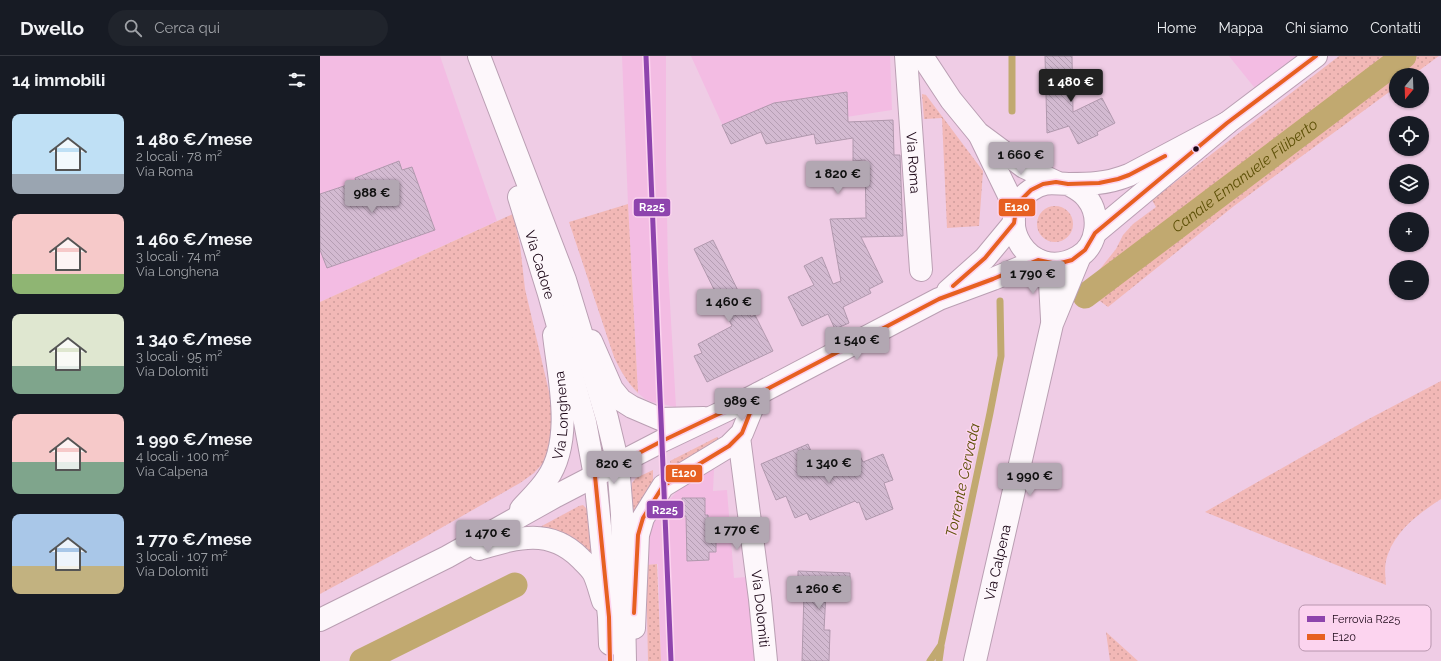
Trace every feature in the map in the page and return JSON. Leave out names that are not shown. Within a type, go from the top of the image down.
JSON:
[{"type":"street","name":"Via Cadore","points":[[478,56],[557,287],[607,418],[618,464],[622,514],[625,661]]},
{"type":"street","name":"Via Roma","points":[[906,56],[921,270]]},
{"type":"street","points":[[922,56],[951,100],[978,133],[1024,167],[1079,190],[1088,198],[1096,221],[1095,233]]},
{"type":"street","name":"Via Longhena","points":[[320,620],[447,557],[595,476],[758,394],[939,299],[1043,262],[1060,264],[1080,256],[1089,245],[1095,233],[1227,123],[1316,56]]},
{"type":"street","name":"Via Longhena","points":[[939,299],[985,258],[1015,217],[1022,199],[1031,190],[1043,184],[1099,183],[1118,179],[1129,175],[1227,123]]},
{"type":"street","points":[[978,133],[1015,217],[1016,234],[1020,245],[1028,254],[1043,262]]},
{"type":"street","name":"Via Calpena","points":[[975,661],[1052,324],[1080,256]]},
{"type":"street","name":"Via Calpena","points":[[1043,262],[1052,324]]},
{"type":"street","name":"Via Cadore","points":[[557,287],[595,476],[609,617]]},
{"type":"street","name":"Via Longhena","points":[[557,287],[612,389],[622,400],[632,407],[660,419],[711,418]]},
{"type":"street","name":"Via Longhena","points":[[511,521],[547,479],[557,458],[563,434],[557,287]]},
{"type":"street","points":[[632,661],[638,535],[643,518],[663,486],[730,446],[739,437],[758,394]]},
{"type":"street","name":"Via Dolomiti","points":[[739,437],[760,598],[766,661]]},
{"type":"street","name":"Via Longhena","points":[[447,557],[524,537],[537,537],[551,540],[564,545],[575,552],[594,573],[609,617]]},
{"type":"street","points":[[609,617],[610,661]]},
{"type":"shaded area","points":[[320,56],[440,56],[497,221],[320,302]]},
{"type":"shaded area","points":[[622,56],[666,56],[668,269],[676,407],[652,402],[645,399],[638,393]]},
{"type":"shaded area","points":[[691,56],[890,56],[892,110],[767,129],[731,144]]},
{"type":"shaded area","points":[[1229,56],[1316,56],[1262,97]]},
{"type":"shaded area","points":[[1339,56],[1439,56],[1423,68],[1389,68],[1389,92],[1234,206],[1108,307],[1084,289],[1116,249],[1123,235],[1133,224],[1156,207],[1152,200]]},
{"type":"shaded area","points":[[922,94],[926,95],[983,171],[979,226],[947,228],[942,118],[924,119]]},
{"type":"shaded area","points":[[628,204],[638,393],[624,376],[614,357],[569,222]]},
{"type":"shaded area","points":[[1055,206],[1068,211],[1073,224],[1068,237],[1055,242],[1042,237],[1037,224],[1042,211]]},
{"type":"shaded area","points":[[513,214],[520,245],[525,289],[553,409],[554,433],[545,461],[534,473],[520,483],[420,540],[320,594],[320,302]]},
{"type":"shaded area","points":[[1441,381],[1441,499],[1410,522],[1397,537],[1392,545],[1386,562],[1386,585],[1205,512],[1363,422]]},
{"type":"shaded area","points":[[717,437],[719,441],[672,471],[670,461]]},
{"type":"shaded area","points":[[714,469],[713,491],[727,490],[734,578],[747,577],[766,661],[661,661],[658,564],[646,565],[650,527],[659,511],[681,487],[707,471]]},
{"type":"shaded area","points":[[653,470],[653,485],[632,517],[632,483],[636,478]]},
{"type":"shaded area","points":[[583,505],[588,510],[594,556],[540,527]]},
{"type":"shaded area","points":[[657,564],[661,661],[648,661],[646,565]]},
{"type":"shaded area","points":[[1106,632],[1138,661],[1110,661]]},
{"type":"building","points":[[1045,56],[1072,56],[1073,112],[1102,98],[1115,123],[1097,132],[1098,135],[1078,144],[1069,126],[1047,133]]},
{"type":"building","points":[[847,92],[848,122],[893,120],[894,155],[900,155],[903,236],[861,237],[883,282],[869,289],[871,293],[843,307],[849,323],[835,329],[828,314],[802,326],[788,297],[814,285],[804,266],[822,257],[833,284],[841,281],[830,219],[866,218],[865,160],[853,161],[853,138],[816,144],[814,134],[766,144],[761,132],[731,144],[722,125],[774,103]]},
{"type":"building","points":[[399,161],[402,170],[412,167],[435,230],[327,268],[320,250],[320,194],[356,182],[355,178]]},
{"type":"building","points":[[713,240],[751,317],[755,315],[773,351],[707,382],[694,356],[702,353],[698,344],[732,326],[694,249]]},
{"type":"building","points":[[808,444],[820,473],[860,456],[863,462],[883,454],[893,480],[884,483],[893,509],[866,520],[859,502],[857,503],[855,501],[810,520],[807,513],[795,518],[786,496],[776,500],[761,464]]},
{"type":"building","points":[[682,498],[705,498],[705,515],[708,515],[709,533],[716,533],[716,552],[709,552],[709,560],[687,561],[686,516],[682,516]]},
{"type":"building","points":[[798,571],[850,573],[850,594],[826,593],[824,630],[830,630],[829,661],[802,661],[804,593],[798,592]]},
{"type":"waterway","name":"Torrente Cervada","points":[[1012,56],[1012,111]]},
{"type":"waterway","name":"Canale Emanuele Filiberto","points":[[1085,296],[1404,56]]},
{"type":"waterway","name":"Torrente Cervada","points":[[930,661],[941,645],[990,413],[1001,356],[1000,301]]},
{"type":"waterway","name":"Canale Emanuele Filiberto","points":[[362,661],[515,585]]},
{"type":"waterway","points":[[939,661],[941,647]]},
{"type":"rail line","name":"R225","points":[[646,56],[671,661]]},
{"type":"transit line","name":"E120","points":[[610,661],[609,617],[595,476],[662,441],[727,410],[939,299],[1038,260],[1057,264],[1072,260],[1085,250],[1095,233],[1227,123],[1316,56]]},
{"type":"transit line","name":"E120","points":[[953,286],[985,258],[1014,223],[1016,210],[1022,199],[1031,190],[1043,184],[1056,182],[1068,184],[1099,183],[1118,179],[1129,175],[1165,156]]},
{"type":"transit line","name":"E120","points":[[634,613],[638,535],[643,518],[663,486],[729,446],[742,433],[752,408]]}]
